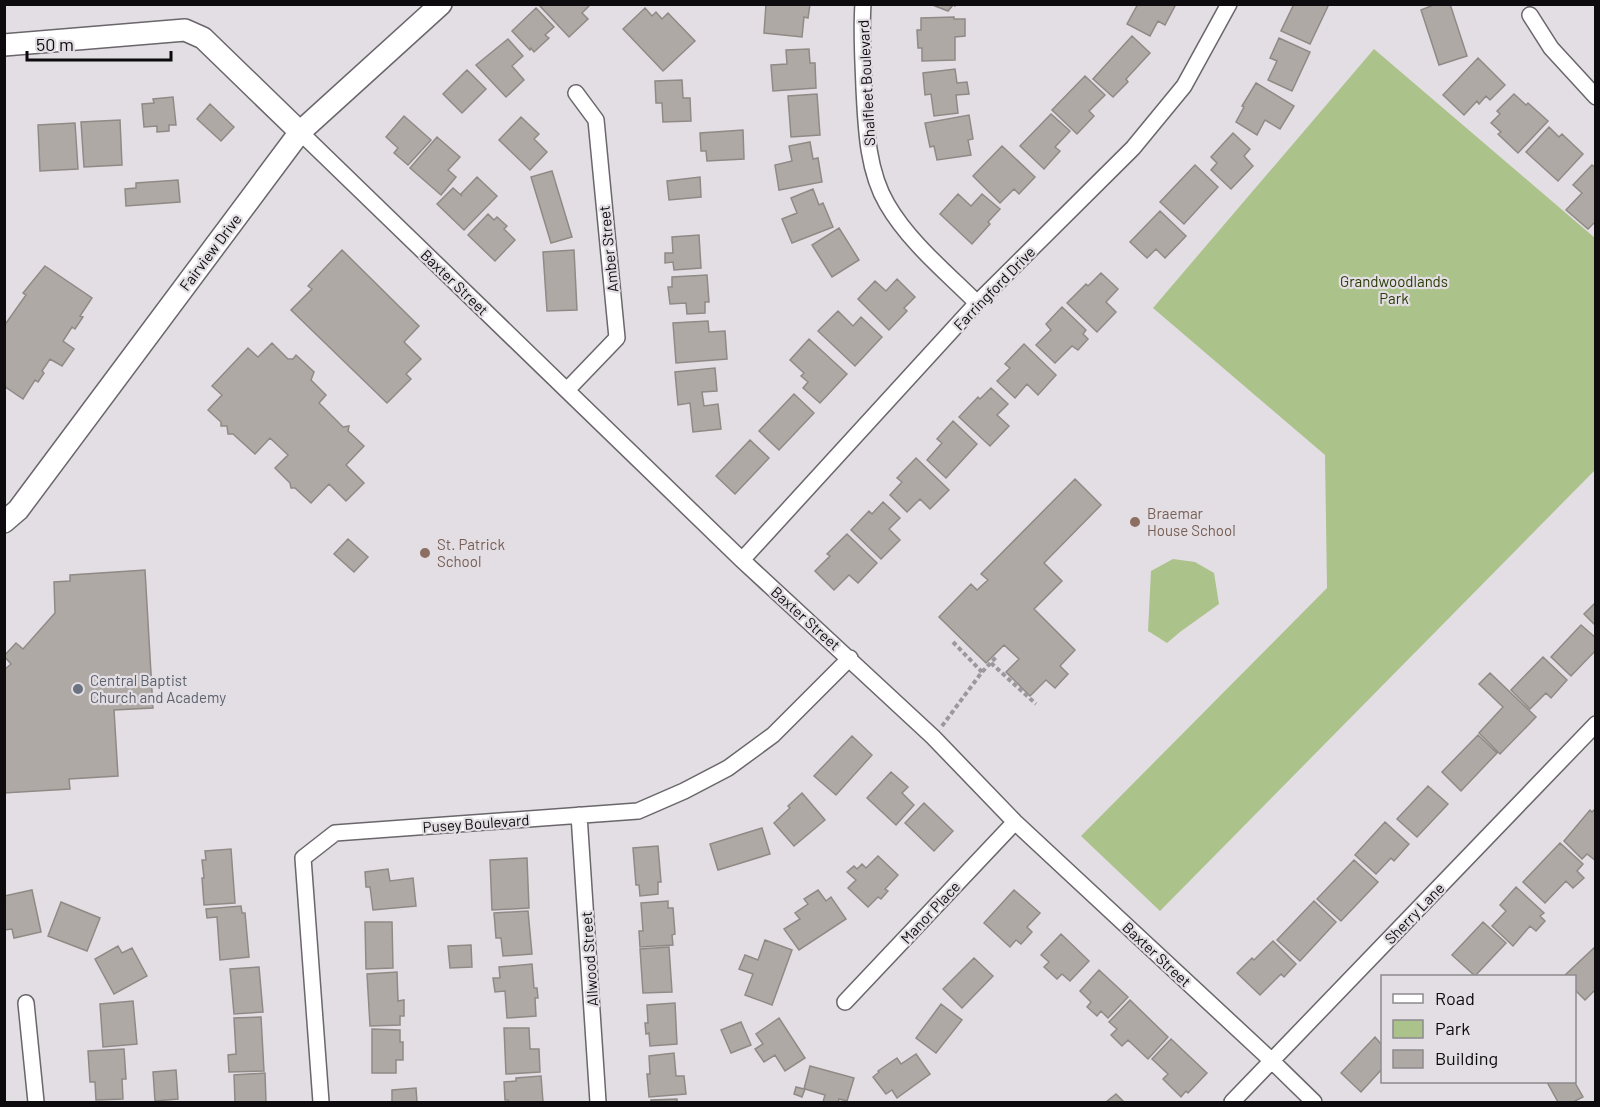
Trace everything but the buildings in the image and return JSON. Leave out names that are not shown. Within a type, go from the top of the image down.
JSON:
[{"type":"main road","name":"Fairview Drive","points":[[4,522],[18,510],[300,132],[441,4]]},
{"type":"main road","points":[[4,45],[185,30],[203,38],[300,132]]},
{"type":"street","name":"Shalfleet Boulevard","points":[[863,4],[861,30],[867,136],[873,170],[886,203],[905,231],[978,303]]},
{"type":"street","name":"Farringford Drive","points":[[742,560],[978,303],[1133,148],[1184,87],[1229,4]]},
{"type":"street","points":[[1530,15],[1551,48],[1596,97]]},
{"type":"street","name":"Amber Street","points":[[567,390],[617,338],[596,120],[576,93]]},
{"type":"street","name":"Baxter Street","points":[[300,132],[742,560],[933,737],[1015,822],[1314,1102]]},
{"type":"street","name":"Pusey Boulevard","points":[[321,1102],[303,858],[335,833],[638,811],[728,768],[773,735],[850,658]]},
{"type":"street","name":"Sherry Lane","points":[[1232,1102],[1596,724]]},
{"type":"street","name":"Allwood Street","points":[[579,815],[598,1102]]},
{"type":"street","name":"Manor Place","points":[[845,1002],[1015,822]]},
{"type":"street","points":[[26,1003],[36,1102]]},
{"type":"path","points":[[953,642],[982,672]]},
{"type":"path","points":[[933,737],[982,672],[997,656]]},
{"type":"path","points":[[991,663],[1036,704]]},
{"type":"green space","name":"Grandwoodlands Park","points":[[1374,49],[1595,238],[1595,470],[1160,911],[1081,836],[1327,588],[1325,455],[1153,308]]},
{"type":"green space","points":[[1173,559],[1195,562],[1214,573],[1219,604],[1167,643],[1148,631],[1151,571]]},
{"type":"place","name":"Braemar House School","points":[[1135,522]]},
{"type":"place","name":"St. Patrick School","points":[[425,553]]},
{"type":"place","name":"Central Baptist Church and Academy","points":[[78,689]]}]
